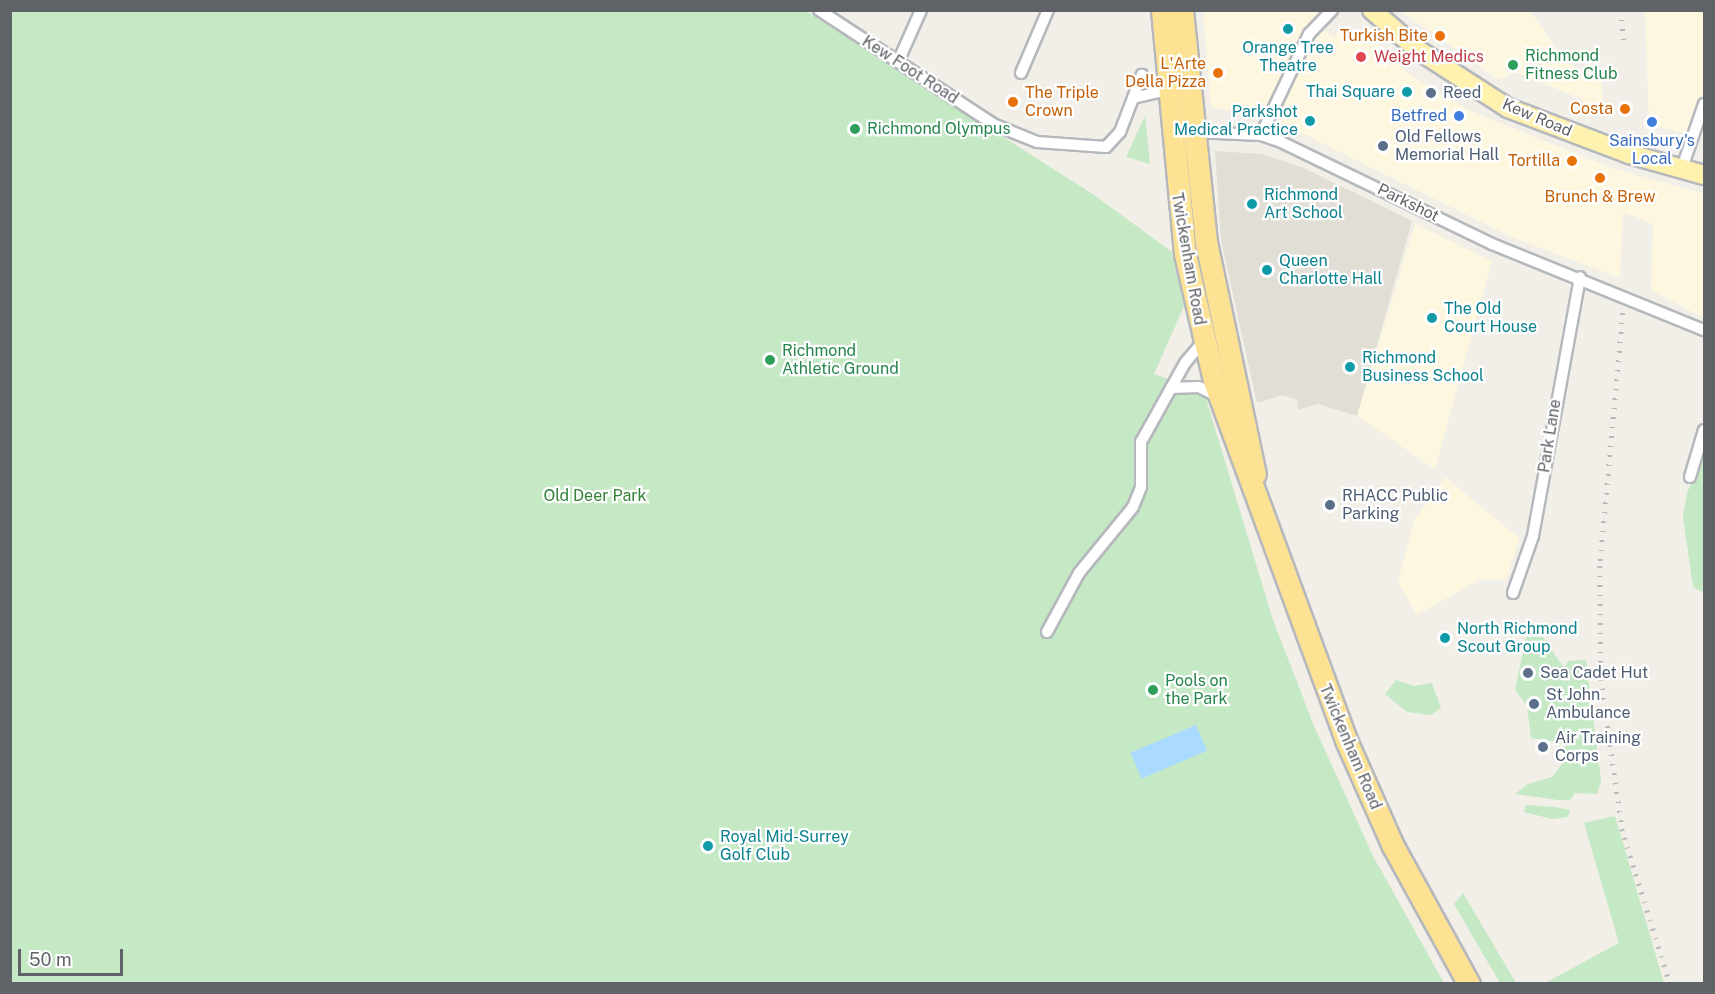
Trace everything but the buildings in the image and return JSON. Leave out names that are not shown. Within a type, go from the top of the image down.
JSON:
[{"type":"highway","name":"Twickenham Road","points":[[1162,10],[1180,220],[1203,341],[1221,401],[1365,785],[1469,984]]},
{"type":"highway","name":"Twickenham Road","points":[[1182,10],[1193,132],[1220,309],[1259,498]]},
{"type":"main road","name":"Kew Road","points":[[1372,10],[1418,50],[1508,108],[1587,138],[1704,175]]},
{"type":"street","name":"Kew Foot Road","points":[[819,10],[1014,135],[1063,147],[1107,147],[1120,132],[1133,99]]},
{"type":"street","points":[[898,62],[921,10]]},
{"type":"street","points":[[1021,73],[1048,10]]},
{"type":"street","points":[[1262,135],[1309,34],[1332,10]]},
{"type":"street","points":[[1133,99],[1142,75]]},
{"type":"street","points":[[1133,99],[1168,90]]},
{"type":"street","points":[[1682,168],[1704,104]]},
{"type":"street","name":"Parkshot","points":[[1193,132],[1262,135],[1492,244],[1580,277],[1704,330]]},
{"type":"street","name":"Park Lane","points":[[1513,593],[1533,536],[1580,277]]},
{"type":"street","points":[[1047,632],[1079,573],[1133,507],[1141,487],[1141,442],[1220,309]]},
{"type":"street","points":[[1171,388],[1199,387],[1221,401]]},
{"type":"street","points":[[1690,477],[1704,430]]},
{"type":"shaded area","points":[[1203,11],[1323,11],[1315,20],[1334,37],[1342,27],[1367,35],[1409,74],[1466,109],[1612,168],[1704,194],[1704,318],[1651,290],[1653,224],[1623,212],[1620,278],[1512,237],[1261,113],[1211,108]]},
{"type":"shaded area","points":[[1401,11],[1530,11],[1567,63],[1602,81],[1604,115],[1586,110],[1582,99],[1514,72],[1499,80]]},
{"type":"shaded area","points":[[1645,11],[1704,11],[1704,137],[1649,125]]},
{"type":"shaded area","points":[[1215,151],[1262,154],[1304,168],[1412,221],[1357,416],[1318,404],[1298,410],[1297,400],[1283,395],[1257,403],[1221,240]]},
{"type":"shaded area","points":[[1415,224],[1492,261],[1435,469],[1357,416]]},
{"type":"shaded area","points":[[1445,477],[1519,538],[1506,580],[1480,579],[1417,615],[1398,582],[1414,520]]},
{"type":"green space","name":"Old Deer Park","points":[[10,11],[806,11],[1094,195],[1172,252],[1184,306],[1154,374],[1204,392],[1273,620],[1314,726],[1373,856],[1444,983],[11,983]]},
{"type":"green space","points":[[1145,116],[1150,164],[1126,157]]},
{"type":"green space","points":[[1704,455],[1704,587],[1702,592],[1693,587],[1683,517],[1687,493]]},
{"type":"green space","points":[[1526,637],[1543,637],[1564,668],[1568,661],[1586,660],[1601,781],[1597,794],[1575,793],[1570,800],[1558,800],[1515,794],[1528,784],[1552,777],[1566,759],[1565,743],[1531,738],[1527,706],[1515,690]]},
{"type":"green space","points":[[1396,680],[1414,686],[1432,683],[1441,708],[1431,715],[1407,712],[1385,694]]},
{"type":"green space","points":[[1526,805],[1570,810],[1568,817],[1552,819],[1524,812]]},
{"type":"green space","points":[[1615,816],[1664,983],[1545,983],[1619,943],[1584,823]]},
{"type":"green space","points":[[1463,893],[1516,983],[1500,983],[1454,904]]},
{"type":"water","points":[[1196,725],[1207,751],[1142,779],[1131,753]]},
{"type":"railway","points":[[1621,10],[1624,45]]},
{"type":"railway","points":[[1623,313],[1600,566],[1601,679],[1622,829],[1670,984]]},
{"type":"place","name":"Orange Tree Theatre","points":[[1288,29]]},
{"type":"place","name":"Turkish Bite","points":[[1440,36]]},
{"type":"place","name":"Weight Medics","points":[[1361,57]]},
{"type":"place","name":"Richmond Fitness Club","points":[[1513,65]]},
{"type":"place","name":"L'Arte Della Pizza","points":[[1218,73]]},
{"type":"place","name":"Thai Square","points":[[1407,92]]},
{"type":"place","name":"Reed","points":[[1431,93]]},
{"type":"place","name":"The Triple Crown","points":[[1013,102]]},
{"type":"place","name":"Costa","points":[[1625,109]]},
{"type":"place","name":"Betfred","points":[[1459,116]]},
{"type":"place","name":"Parkshot Medical Practice","points":[[1310,121]]},
{"type":"place","name":"Sainsbury's Local","points":[[1652,122]]},
{"type":"place","name":"Richmond Olympus","points":[[855,129]]},
{"type":"place","name":"Old Fellows Memorial Hall","points":[[1383,146]]},
{"type":"place","name":"Tortilla","points":[[1572,161]]},
{"type":"place","name":"Brunch & Brew","points":[[1600,178]]},
{"type":"place","name":"Richmond Art School","points":[[1252,204]]},
{"type":"place","name":"Queen Charlotte Hall","points":[[1267,270]]},
{"type":"place","name":"The Old Court House","points":[[1432,318]]},
{"type":"place","name":"Richmond Athletic Ground","points":[[770,360]]},
{"type":"place","name":"Richmond Business School","points":[[1350,367]]},
{"type":"place","name":"RHACC Public Parking","points":[[1330,505]]},
{"type":"place","name":"North Richmond Scout Group","points":[[1445,638]]},
{"type":"place","name":"Sea Cadet Hut","points":[[1528,673]]},
{"type":"place","name":"Pools on the Park","points":[[1153,690]]},
{"type":"place","name":"St John Ambulance","points":[[1534,704]]},
{"type":"place","name":"Air Training Corps","points":[[1543,747]]},
{"type":"place","name":"Royal Mid-Surrey Golf Club","points":[[708,846]]}]
